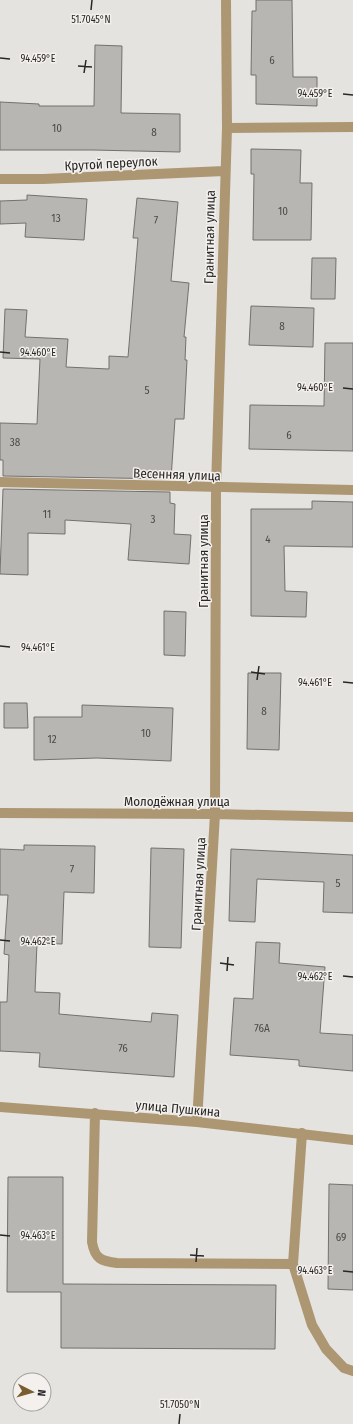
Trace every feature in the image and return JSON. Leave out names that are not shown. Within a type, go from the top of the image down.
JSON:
[{"type":"street","name":"Гранитная улица","points":[[198,1122],[215,814],[216,488],[224,171],[227,128],[226,0]]},
{"type":"street","points":[[227,128],[353,127]]},
{"type":"street","name":"Крутой переулок","points":[[0,179],[43,179],[224,171]]},
{"type":"street","name":"Весенняя улица","points":[[0,482],[353,490]]},
{"type":"street","name":"Молодёжная улица","points":[[0,813],[215,814],[353,817]]},
{"type":"street","name":"улица Пушкина","points":[[0,1107],[198,1122],[353,1140]]},
{"type":"street","points":[[95,1113],[92,1242],[94,1253],[103,1261],[117,1263],[293,1264]]},
{"type":"street","points":[[302,1133],[293,1264],[312,1325],[326,1350],[344,1368],[353,1371]]},
{"type":"building","points":[[256,0],[292,0],[293,77],[317,77],[317,106],[256,104],[256,75],[251,75],[252,11],[256,11]]},
{"type":"building","points":[[95,45],[122,46],[121,113],[180,114],[180,152],[0,150],[0,102],[39,104],[39,106],[94,106]]},
{"type":"building","points":[[251,149],[301,150],[300,183],[312,183],[311,240],[253,240],[254,174],[251,174]]},
{"type":"building","points":[[27,195],[87,199],[84,240],[25,237],[26,223],[0,224],[0,201],[27,200]]},
{"type":"building","points":[[137,198],[178,202],[171,281],[189,283],[184,337],[186,337],[185,360],[187,360],[184,419],[175,419],[171,479],[3,476],[3,460],[0,460],[0,423],[37,424],[40,359],[3,358],[5,309],[27,310],[25,337],[68,339],[66,367],[109,369],[109,356],[128,357],[138,238],[133,238]]},
{"type":"building","points":[[312,258],[336,258],[335,299],[311,299]]},
{"type":"building","points":[[251,306],[314,308],[313,347],[249,345]]},
{"type":"building","points":[[325,343],[353,343],[353,451],[249,449],[250,405],[324,406]]},
{"type":"building","points":[[3,489],[170,492],[170,503],[175,504],[174,534],[191,535],[189,564],[128,560],[131,524],[65,520],[65,534],[28,533],[28,575],[0,574]]},
{"type":"building","points":[[312,501],[353,502],[353,547],[284,546],[285,591],[307,592],[306,617],[251,616],[251,509],[312,509]]},
{"type":"building","points":[[164,611],[186,612],[185,656],[164,655]]},
{"type":"building","points":[[248,673],[281,673],[279,750],[247,749]]},
{"type":"building","points":[[4,703],[27,703],[28,728],[4,728]]},
{"type":"building","points":[[82,705],[173,708],[171,761],[97,758],[34,760],[34,717],[82,717]]},
{"type":"building","points":[[24,845],[95,846],[94,893],[64,892],[62,944],[37,943],[35,992],[60,993],[59,1014],[151,1022],[152,1013],[178,1015],[174,1077],[39,1067],[40,1053],[0,1051],[0,1002],[7,1002],[9,955],[4,954],[8,895],[0,895],[0,849],[24,850]]},
{"type":"building","points":[[151,848],[184,849],[181,948],[149,947]]},
{"type":"building","points":[[231,849],[353,855],[353,913],[323,912],[324,882],[257,879],[255,922],[229,921]]},
{"type":"building","points":[[256,942],[280,943],[279,963],[325,967],[320,1033],[353,1035],[353,1071],[299,1066],[299,1060],[230,1055],[234,998],[253,999]]},
{"type":"building","points":[[8,1177],[63,1177],[63,1284],[276,1285],[275,1349],[61,1348],[61,1292],[7,1292]]},
{"type":"building","points":[[329,1184],[353,1185],[353,1290],[328,1289]]}]
